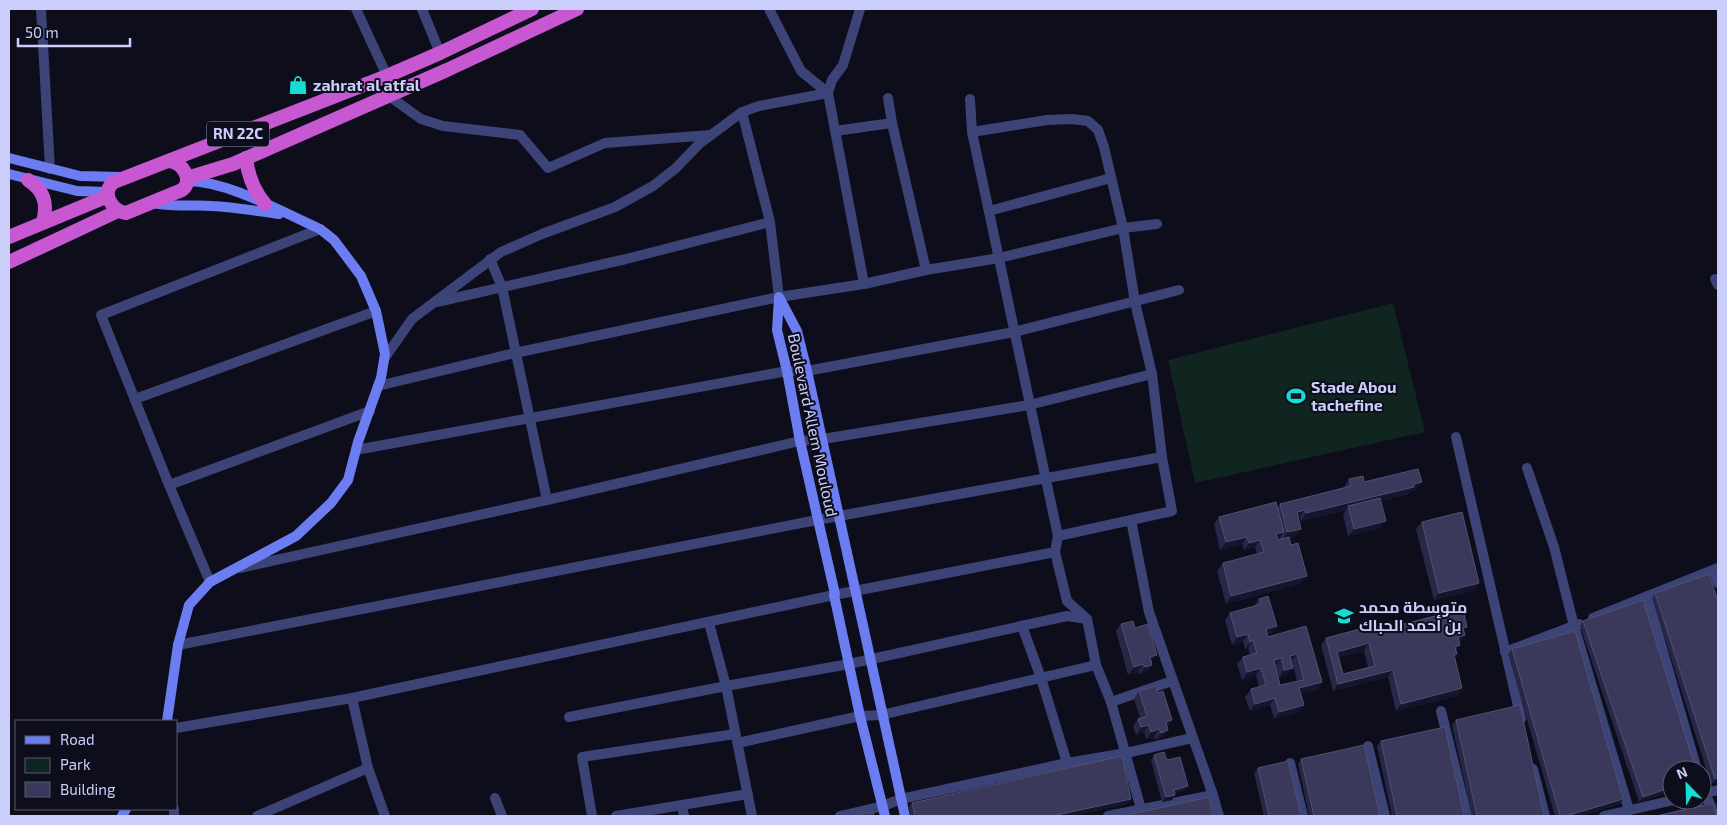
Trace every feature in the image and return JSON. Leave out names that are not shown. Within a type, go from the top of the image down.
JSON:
[{"type":"highway","name":"RN 22C","points":[[170,161],[386,76],[440,53],[532,9]]},
{"type":"highway","name":"RN 22C","points":[[188,179],[219,170],[390,96],[577,9]]},
{"type":"highway","points":[[246,158],[251,183],[265,204]]},
{"type":"highway","points":[[170,161],[176,162],[181,166],[188,179],[186,188],[132,212],[118,211],[113,206],[108,194],[111,184],[170,161]]},
{"type":"highway","points":[[28,180],[36,185],[42,193],[46,212],[43,222]]},
{"type":"highway","points":[[9,237],[108,194]]},
{"type":"highway","points":[[9,262],[118,211]]},
{"type":"main road","points":[[9,158],[80,176],[130,176]]},
{"type":"main road","points":[[9,174],[77,191],[108,194]]},
{"type":"main road","points":[[167,720],[178,645],[189,605],[210,582],[296,536],[331,503],[348,480],[378,386],[385,354],[376,311],[361,276],[334,240],[320,229],[224,186],[188,179]]},
{"type":"main road","points":[[153,203],[167,206],[210,205],[291,216]]},
{"type":"main road","name":"Boulevard Allem Mouloud","points":[[779,297],[797,331],[807,371],[881,715],[905,816]]},
{"type":"main road","name":"Boulevard Allem Mouloud","points":[[779,297],[777,330],[860,716],[884,811]]},
{"type":"street","points":[[41,9],[50,169]]},
{"type":"street","points":[[356,9],[386,76]]},
{"type":"street","points":[[422,9],[440,53]]},
{"type":"street","points":[[769,9],[802,71],[828,94]]},
{"type":"street","points":[[860,9],[843,65],[832,80],[828,94],[864,284]]},
{"type":"street","points":[[384,359],[412,319],[490,259],[542,234],[615,207],[653,186],[676,168],[699,144],[742,112],[759,106],[828,94]]},
{"type":"street","points":[[390,96],[421,119],[443,126],[520,135],[548,168],[605,143],[712,134]]},
{"type":"street","points":[[888,98],[926,270]]},
{"type":"street","points":[[970,99],[972,132],[1058,536],[1055,552],[1067,601],[1087,619],[1096,665],[1111,702],[1141,809]]},
{"type":"street","points":[[742,112],[770,222],[779,297]]},
{"type":"street","points":[[972,132],[1047,120],[1072,119],[1088,121],[1098,130],[1123,228],[1135,302],[1152,374],[1162,457],[1172,511],[1058,536]]},
{"type":"street","points":[[835,132],[892,123]]},
{"type":"street","points":[[989,211],[1111,178]]},
{"type":"street","points":[[433,302],[626,259],[770,222]]},
{"type":"street","points":[[378,386],[516,353],[779,297],[864,284],[926,270],[1000,258],[1123,228],[1157,224]]},
{"type":"street","points":[[210,582],[101,315],[320,229]]},
{"type":"street","points":[[490,259],[502,287],[547,500]]},
{"type":"street","points":[[356,450],[787,371],[807,371],[1014,332],[1179,290]]},
{"type":"street","points":[[135,399],[376,311]]},
{"type":"street","points":[[236,568],[547,500],[800,441],[823,439],[1029,405],[1152,374]]},
{"type":"street","points":[[169,485],[370,411]]},
{"type":"street","points":[[1456,437],[1524,729]]},
{"type":"street","points":[[178,645],[817,520],[1162,457]]},
{"type":"street","points":[[1527,468],[1554,546],[1574,626],[1633,812]]},
{"type":"street","points":[[1131,520],[1149,612],[1219,816]]},
{"type":"street","points":[[178,728],[352,698],[834,595],[1055,552]]},
{"type":"street","points":[[1505,652],[1716,569],[1718,583]]},
{"type":"street","points":[[1647,596],[1694,760]]},
{"type":"street","points":[[569,717],[849,664],[1067,616],[1087,619]]},
{"type":"street","points":[[709,623],[726,686],[752,816]]},
{"type":"street","points":[[1022,626],[1041,678],[1067,764]]},
{"type":"street","points":[[592,816],[582,757],[736,739],[860,716],[881,715],[1096,665]]},
{"type":"street","points":[[1111,702],[1172,681]]},
{"type":"street","points":[[352,698],[368,768],[385,816]]},
{"type":"street","points":[[1441,711],[1467,816]]},
{"type":"street","points":[[840,816],[884,811],[901,799],[1192,738]]},
{"type":"street","points":[[1368,746],[1386,816]]},
{"type":"street","points":[[1531,758],[1545,816]]},
{"type":"street","points":[[1290,762],[1302,816]]},
{"type":"street","points":[[257,816],[368,768]]},
{"type":"street","points":[[616,816],[683,811],[748,794]]},
{"type":"street","points":[[1108,816],[1213,795]]},
{"type":"street","points":[[495,798],[502,816]]},
{"type":"street","points":[[1604,816],[1633,812],[1662,804]]},
{"type":"green space","name":"Stade Abou tachefine","points":[[1393,303],[1425,432],[1195,483],[1168,360]]},
{"type":"building","points":[[1418,469],[1422,482],[1414,484],[1414,487],[1306,513],[1305,510],[1297,512],[1301,529],[1287,532],[1280,504],[1351,486],[1349,479],[1363,476],[1364,482]]},
{"type":"building","points":[[1380,498],[1386,521],[1354,529],[1348,506]]},
{"type":"building","points":[[1276,502],[1284,532],[1276,534],[1278,540],[1289,537],[1291,545],[1298,543],[1307,576],[1231,596],[1223,563],[1264,552],[1260,540],[1249,543],[1247,537],[1226,542],[1219,517]]},
{"type":"building","points":[[1462,512],[1479,583],[1439,593],[1422,522]]},
{"type":"building","points":[[1709,574],[1718,601],[1718,777],[1715,779],[1712,770],[1712,760],[1709,760],[1655,593]]},
{"type":"building","points":[[1268,596],[1277,626],[1266,629],[1268,637],[1306,626],[1322,682],[1299,688],[1304,705],[1279,712],[1275,698],[1255,704],[1251,689],[1266,685],[1261,668],[1247,672],[1243,657],[1257,653],[1253,640],[1250,642],[1248,634],[1237,637],[1230,613],[1261,604],[1259,599]],"holes":[[[1297,654],[1304,680],[1280,685],[1274,660],[1282,658],[1284,670],[1293,668],[1290,656]]]},
{"type":"building","points":[[1643,600],[1693,760],[1662,760],[1662,790],[1643,797],[1583,621]]},
{"type":"building","points":[[1463,609],[1467,627],[1463,628],[1465,635],[1458,637],[1460,645],[1455,647],[1457,654],[1454,655],[1462,688],[1401,704],[1393,670],[1338,684],[1326,638],[1371,626],[1372,632]],"holes":[[[1369,643],[1375,666],[1343,674],[1337,652]]]},
{"type":"building","points":[[1133,621],[1135,628],[1148,624],[1157,655],[1150,657],[1152,665],[1145,667],[1143,664],[1134,667],[1121,624]]},
{"type":"building","points":[[1575,631],[1623,799],[1566,816],[1560,816],[1512,649]]},
{"type":"building","points":[[1156,686],[1158,693],[1163,691],[1172,720],[1166,722],[1168,730],[1161,733],[1159,729],[1151,732],[1149,725],[1141,727],[1138,719],[1147,716],[1139,691]]},
{"type":"building","points":[[1520,705],[1544,816],[1477,816],[1456,720]]},
{"type":"building","points":[[1445,727],[1464,816],[1397,816],[1381,741]]},
{"type":"building","points":[[1364,745],[1380,816],[1314,816],[1301,759]]},
{"type":"building","points":[[1164,752],[1167,760],[1180,757],[1188,786],[1174,790],[1175,795],[1166,797],[1154,755]]},
{"type":"building","points":[[1122,756],[1131,799],[1052,816],[915,816],[912,803]]},
{"type":"building","points":[[1288,761],[1301,816],[1269,816],[1258,768]]},
{"type":"building","points":[[1209,797],[1213,816],[1123,816]]},
{"type":"building","points":[[1712,803],[1716,816],[1656,816],[1682,810],[1712,810]]},
{"type":"building","points":[[873,812],[874,816],[849,816]]},
{"type":"place","name":"zahrat al atfal","points":[[298,85]]},
{"type":"place","name":"Stade Abou tachefine","points":[[1296,396]]},
{"type":"place","name":"متوسطة محمد بن أحمد الحباك","points":[[1344,616]]}]
